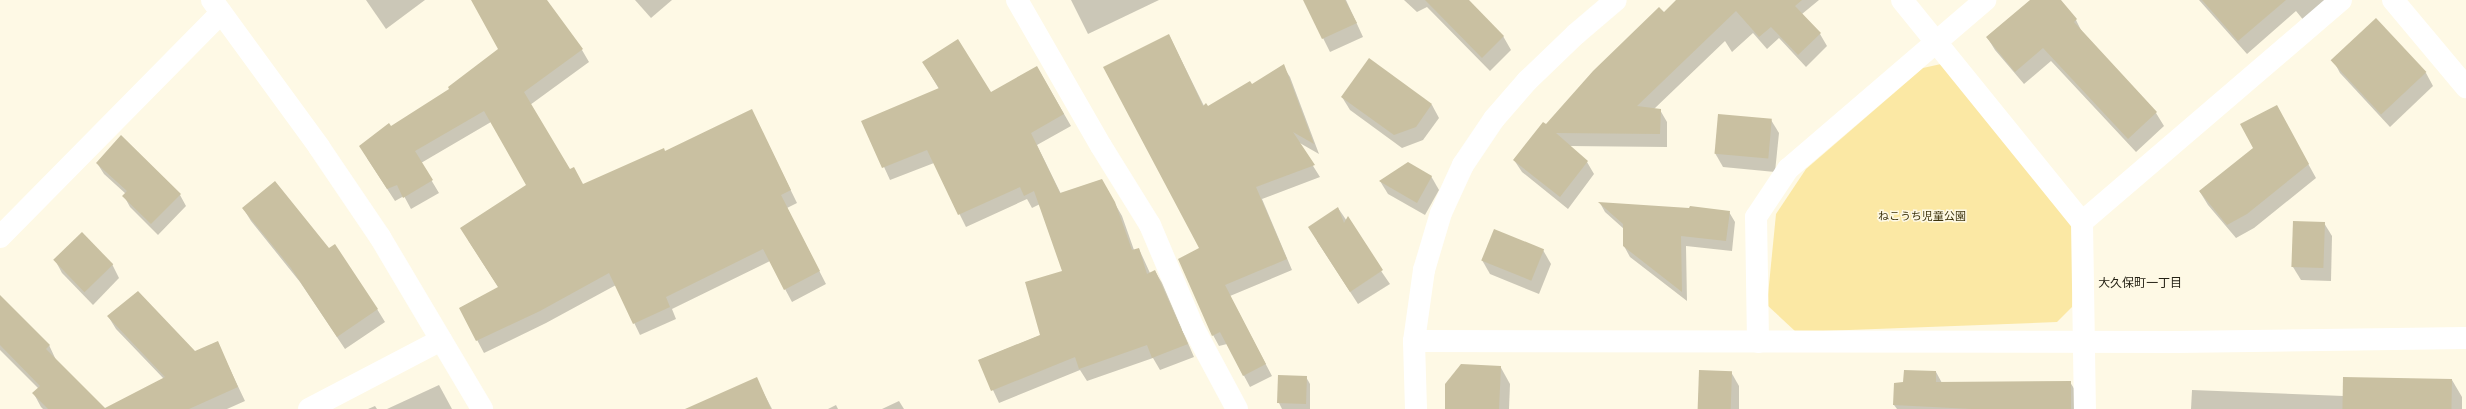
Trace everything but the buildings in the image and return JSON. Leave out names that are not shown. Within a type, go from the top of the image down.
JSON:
[{"type":"street","points":[[1017,0],[1101,146],[1150,225],[1193,327],[1237,409]]},
{"type":"street","points":[[1416,409],[1414,341],[1424,270],[1441,213],[1463,165],[1494,119],[1527,81],[1576,34],[1616,0]]},
{"type":"street","points":[[1902,0],[2082,222],[2085,409]]},
{"type":"street","points":[[1758,342],[1756,217],[1788,169],[1985,0]]},
{"type":"street","points":[[2082,222],[2341,0]]},
{"type":"street","points":[[2392,0],[2466,87]]},
{"type":"street","points":[[0,238],[216,6],[319,147],[380,237],[482,409]]},
{"type":"street","points":[[1414,341],[2085,342],[2466,338]]},
{"type":"street","points":[[308,409],[441,340]]},
{"type":"green space","name":"ねこうち児童公園","points":[[1941,64],[2070,221],[2076,237],[2072,307],[2057,322],[1796,332],[1767,305],[1776,214],[1806,169],[1923,68]]},
{"type":"district","name":"大久保町一丁目","points":[[2140,284]]}]
